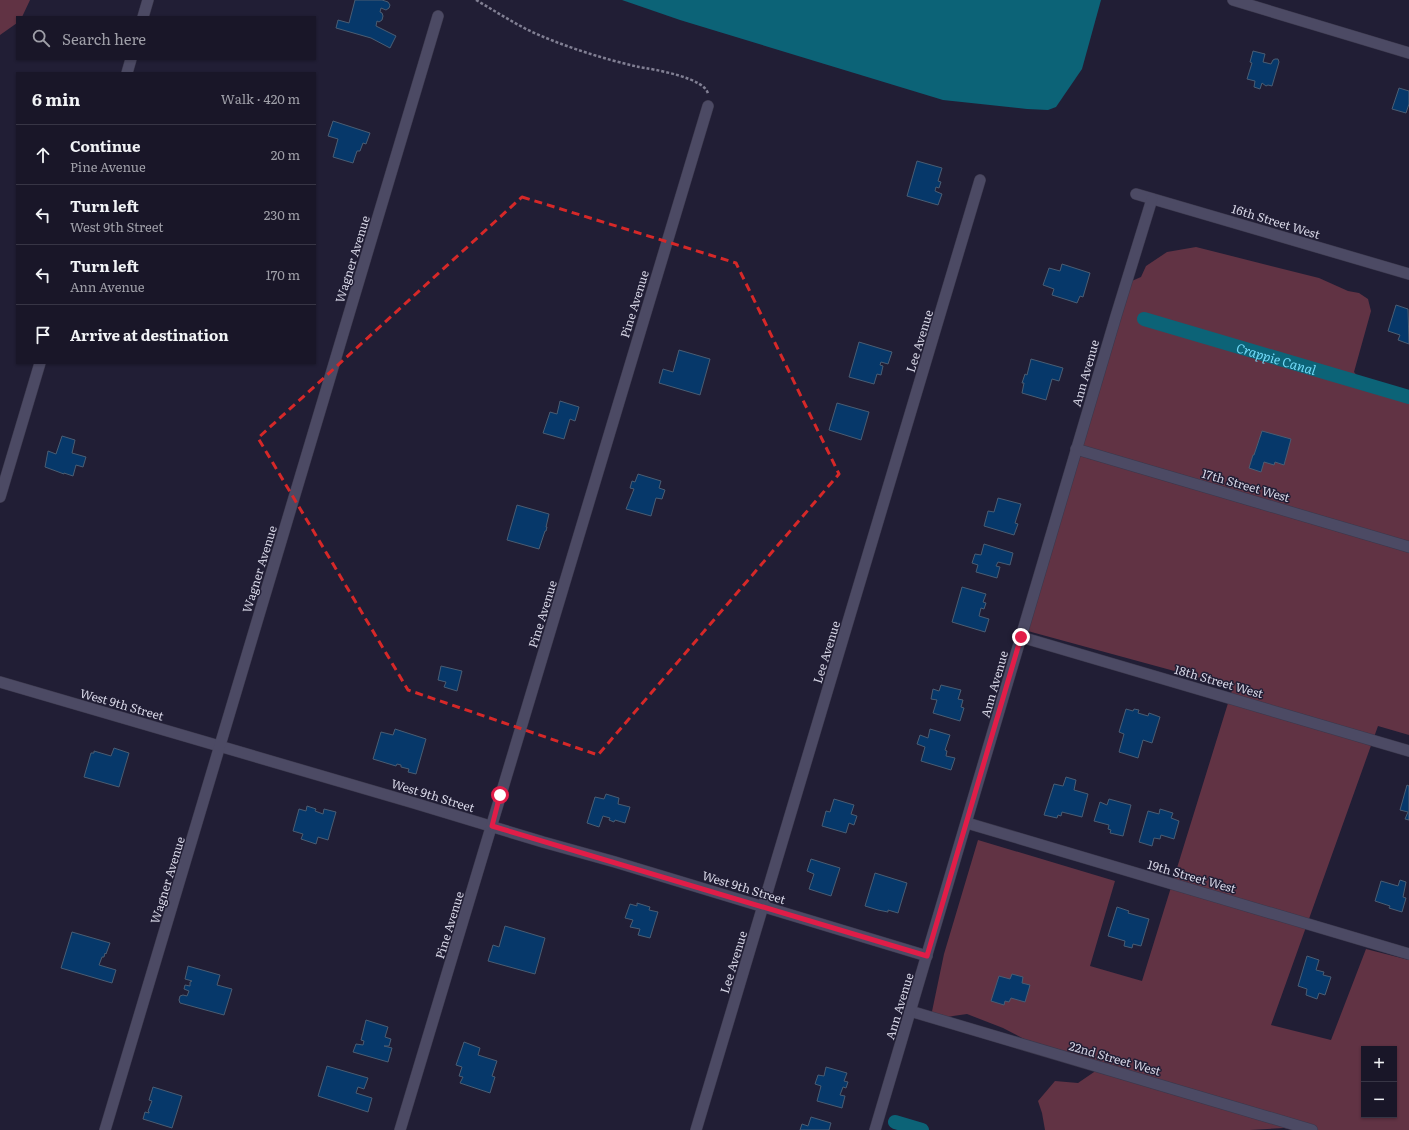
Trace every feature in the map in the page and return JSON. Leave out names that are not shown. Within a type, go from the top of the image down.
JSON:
[{"type":"street","points":[[143,16],[148,0]]},
{"type":"street","points":[[1232,0],[1409,53]]},
{"type":"street","name":"Wagner Avenue","points":[[105,1130],[438,16]]},
{"type":"street","points":[[127,72],[131,60]]},
{"type":"street","name":"Pine Avenue","points":[[400,1130],[688,167],[708,106]]},
{"type":"street","name":"Lee Avenue","points":[[696,1130],[980,180]]},
{"type":"street","name":"16th Street West","points":[[1136,194],[1409,274]]},
{"type":"street","name":"Ann Avenue","points":[[875,1130],[967,823],[1076,449],[1152,199]]},
{"type":"street","points":[[0,497],[40,364]]},
{"type":"street","name":"17th Street West","points":[[1076,449],[1409,547]]},
{"type":"street","name":"18th Street West","points":[[1021,637],[1409,751]]},
{"type":"street","name":"West 9th Street","points":[[0,682],[763,906],[927,956]]},
{"type":"street","name":"19th Street West","points":[[967,823],[1409,954]]},
{"type":"street","name":"22nd Street West","points":[[910,1011],[1312,1130]]},
{"type":"path","points":[[476,0],[526,29],[555,41],[628,64],[674,74],[702,85],[708,92],[708,106]]},
{"type":"highlighted area","points":[[522,197],[736,263],[839,474],[598,755],[408,690],[258,438]]},
{"type":"shaded area","points":[[0,0],[30,0],[22,16],[16,16],[16,24],[0,35]]},
{"type":"shaded area","points":[[1196,247],[1319,278],[1348,291],[1359,293],[1368,299],[1371,311],[1354,372],[1359,378],[1409,395],[1409,735],[1378,726],[1271,1025],[1331,1040],[1366,949],[1409,960],[1409,1130],[1293,1130],[1284,1128],[1250,1130],[1045,1130],[1038,1101],[1055,1081],[1078,1083],[1097,1070],[1024,1039],[1003,1028],[967,1014],[930,1021],[944,954],[978,840],[1115,881],[1090,966],[1142,981],[1233,687],[1024,630],[1127,283],[1141,277],[1146,266],[1167,252]]},
{"type":"water","points":[[622,0],[1101,0],[1082,69],[1056,107],[1048,110],[943,100],[680,20]]},
{"type":"building","points":[[355,0],[382,0],[388,2],[390,5],[389,8],[386,10],[381,8],[380,12],[383,16],[382,20],[379,22],[377,21],[376,26],[396,36],[390,48],[371,38],[336,28],[338,20],[349,23]]},
{"type":"building","points":[[1253,51],[1265,54],[1263,62],[1271,64],[1273,60],[1278,59],[1279,62],[1272,86],[1266,86],[1262,83],[1260,89],[1254,87],[1255,81],[1247,79],[1252,63],[1250,62]]},
{"type":"building","points":[[1399,88],[1409,91],[1409,104],[1406,113],[1392,109]]},
{"type":"building","points":[[333,121],[370,133],[366,144],[363,143],[360,151],[357,151],[353,163],[333,157],[338,139],[328,136]]},
{"type":"building","points":[[917,161],[942,168],[938,181],[941,182],[939,188],[936,187],[935,191],[942,194],[938,205],[907,196]]},
{"type":"building","points":[[1062,264],[1090,273],[1083,297],[1080,296],[1077,303],[1052,295],[1054,289],[1043,285],[1049,268],[1060,271]]},
{"type":"building","points":[[1396,305],[1408,309],[1409,344],[1398,340],[1400,335],[1388,331]]},
{"type":"building","points":[[859,342],[892,352],[888,364],[881,362],[880,365],[883,366],[881,375],[877,374],[874,384],[849,377]]},
{"type":"building","points":[[679,350],[710,359],[700,395],[659,383],[663,369],[673,372]]},
{"type":"building","points":[[1031,359],[1063,368],[1059,381],[1052,379],[1046,400],[1022,393],[1024,383],[1022,383],[1025,374],[1027,375]]},
{"type":"building","points":[[560,401],[579,407],[575,421],[570,419],[564,439],[543,433],[550,412],[557,414]]},
{"type":"building","points":[[837,403],[869,412],[861,440],[829,430]]},
{"type":"building","points":[[1262,431],[1291,439],[1284,465],[1275,462],[1274,465],[1264,462],[1261,472],[1249,468]]},
{"type":"building","points":[[62,436],[75,440],[72,453],[86,457],[83,467],[76,465],[73,476],[45,467],[48,451],[56,454]]},
{"type":"building","points":[[638,474],[661,481],[659,488],[665,490],[662,499],[656,498],[651,516],[626,509],[634,489],[630,488],[632,481],[635,482]]},
{"type":"building","points":[[998,498],[1021,504],[1015,523],[1018,524],[1014,535],[984,526],[988,511],[994,512]]},
{"type":"building","points":[[517,505],[549,514],[546,531],[539,549],[507,540]]},
{"type":"building","points":[[984,544],[1013,553],[1010,565],[998,562],[996,566],[1000,567],[997,578],[976,572],[978,565],[972,563],[975,554],[981,555]]},
{"type":"building","points":[[962,587],[986,594],[983,602],[986,603],[984,609],[981,608],[979,616],[989,619],[985,632],[952,622]]},
{"type":"building","points":[[441,666],[462,671],[457,691],[444,687],[446,682],[438,680]]},
{"type":"building","points":[[941,685],[961,690],[958,699],[963,700],[961,707],[964,708],[960,721],[933,713],[937,700],[931,699],[933,689],[939,691]]},
{"type":"building","points":[[1126,709],[1133,711],[1134,709],[1139,710],[1138,713],[1148,716],[1149,713],[1160,717],[1152,743],[1143,740],[1138,758],[1119,752],[1124,734],[1119,732]]},
{"type":"building","points":[[395,729],[426,739],[416,774],[408,772],[409,769],[401,767],[401,765],[397,764],[396,766],[373,759],[381,732],[393,735]]},
{"type":"building","points":[[930,729],[950,735],[945,750],[947,751],[946,756],[955,758],[951,770],[921,761],[925,747],[917,744],[920,735],[928,738]]},
{"type":"building","points":[[114,748],[129,753],[119,787],[84,777],[91,753],[94,753],[94,751],[111,756]]},
{"type":"building","points":[[1066,777],[1076,780],[1074,790],[1088,794],[1082,817],[1062,812],[1061,816],[1058,815],[1057,818],[1044,815],[1054,784],[1063,786]]},
{"type":"building","points":[[1407,785],[1409,786],[1409,820],[1405,819],[1408,812],[1400,810]]},
{"type":"building","points":[[606,794],[619,798],[618,804],[630,807],[625,823],[615,820],[614,822],[609,820],[610,818],[603,816],[599,827],[587,823],[595,797],[604,799]]},
{"type":"building","points":[[834,799],[854,805],[851,814],[857,816],[854,825],[849,823],[846,833],[822,826],[826,811],[830,812]]},
{"type":"building","points":[[1109,799],[1131,805],[1123,836],[1110,833],[1111,830],[1108,829],[1109,825],[1094,821],[1100,802],[1107,805]]},
{"type":"building","points":[[307,806],[316,809],[315,811],[323,814],[324,809],[336,812],[328,840],[318,837],[316,844],[301,839],[303,834],[293,831],[299,809],[306,811]]},
{"type":"building","points":[[1160,809],[1173,813],[1171,818],[1179,821],[1174,839],[1161,835],[1160,839],[1154,838],[1152,846],[1139,842],[1148,811],[1159,814]]},
{"type":"building","points":[[811,859],[840,868],[831,896],[809,889],[814,874],[807,871]]},
{"type":"building","points":[[875,873],[907,883],[898,913],[888,910],[888,912],[878,910],[865,906]]},
{"type":"building","points":[[1400,880],[1406,882],[1403,897],[1406,898],[1402,912],[1389,908],[1390,906],[1375,901],[1381,881],[1398,886]]},
{"type":"building","points":[[637,903],[650,907],[649,910],[658,912],[650,938],[638,935],[640,929],[630,927],[633,920],[625,918],[630,904],[637,906]]},
{"type":"building","points":[[1117,907],[1129,911],[1128,913],[1149,919],[1141,946],[1133,944],[1132,948],[1124,946],[1125,941],[1108,936]]},
{"type":"building","points":[[505,926],[545,938],[535,974],[488,961],[493,945],[499,947]]},
{"type":"building","points":[[72,932],[110,943],[106,954],[105,953],[104,957],[102,957],[99,965],[116,970],[112,983],[61,968]]},
{"type":"building","points":[[1307,956],[1319,960],[1316,970],[1324,972],[1323,975],[1331,977],[1325,995],[1319,993],[1317,999],[1306,995],[1307,989],[1298,986]]},
{"type":"building","points":[[188,966],[220,975],[217,985],[232,989],[224,1015],[180,1003],[180,996],[187,996],[189,991],[184,989],[185,985],[190,986],[190,982],[192,981],[185,979]]},
{"type":"building","points":[[1012,974],[1023,977],[1022,983],[1030,985],[1025,1002],[1011,998],[1009,1002],[1005,1001],[1004,1005],[991,1001],[999,976],[1010,979]]},
{"type":"building","points":[[366,1020],[388,1027],[385,1037],[391,1039],[389,1046],[384,1046],[392,1048],[388,1062],[353,1052],[356,1044],[363,1045],[364,1041],[361,1040]]},
{"type":"building","points":[[464,1042],[480,1048],[478,1055],[497,1061],[492,1076],[495,1077],[490,1093],[460,1083],[463,1077],[459,1076],[462,1067],[456,1065]]},
{"type":"building","points":[[327,1066],[368,1078],[364,1089],[358,1087],[356,1093],[372,1098],[368,1112],[318,1096]]},
{"type":"building","points":[[826,1067],[847,1073],[844,1081],[848,1082],[846,1088],[843,1087],[840,1095],[845,1096],[842,1108],[817,1101],[821,1086],[815,1084],[818,1075],[824,1076]]},
{"type":"building","points":[[153,1087],[182,1096],[172,1128],[143,1119],[145,1112],[149,1113],[148,1111],[152,1101],[149,1100]]},
{"type":"building","points":[[811,1117],[831,1123],[829,1130],[800,1130],[802,1124],[808,1126]]},
{"type":"waterway","name":"Crappie Canal","points":[[1144,319],[1409,397]]},
{"type":"waterway","points":[[895,1122],[922,1130]]},
{"type":"route","points":[[500,795],[492,826],[927,956],[1021,637]]}]
